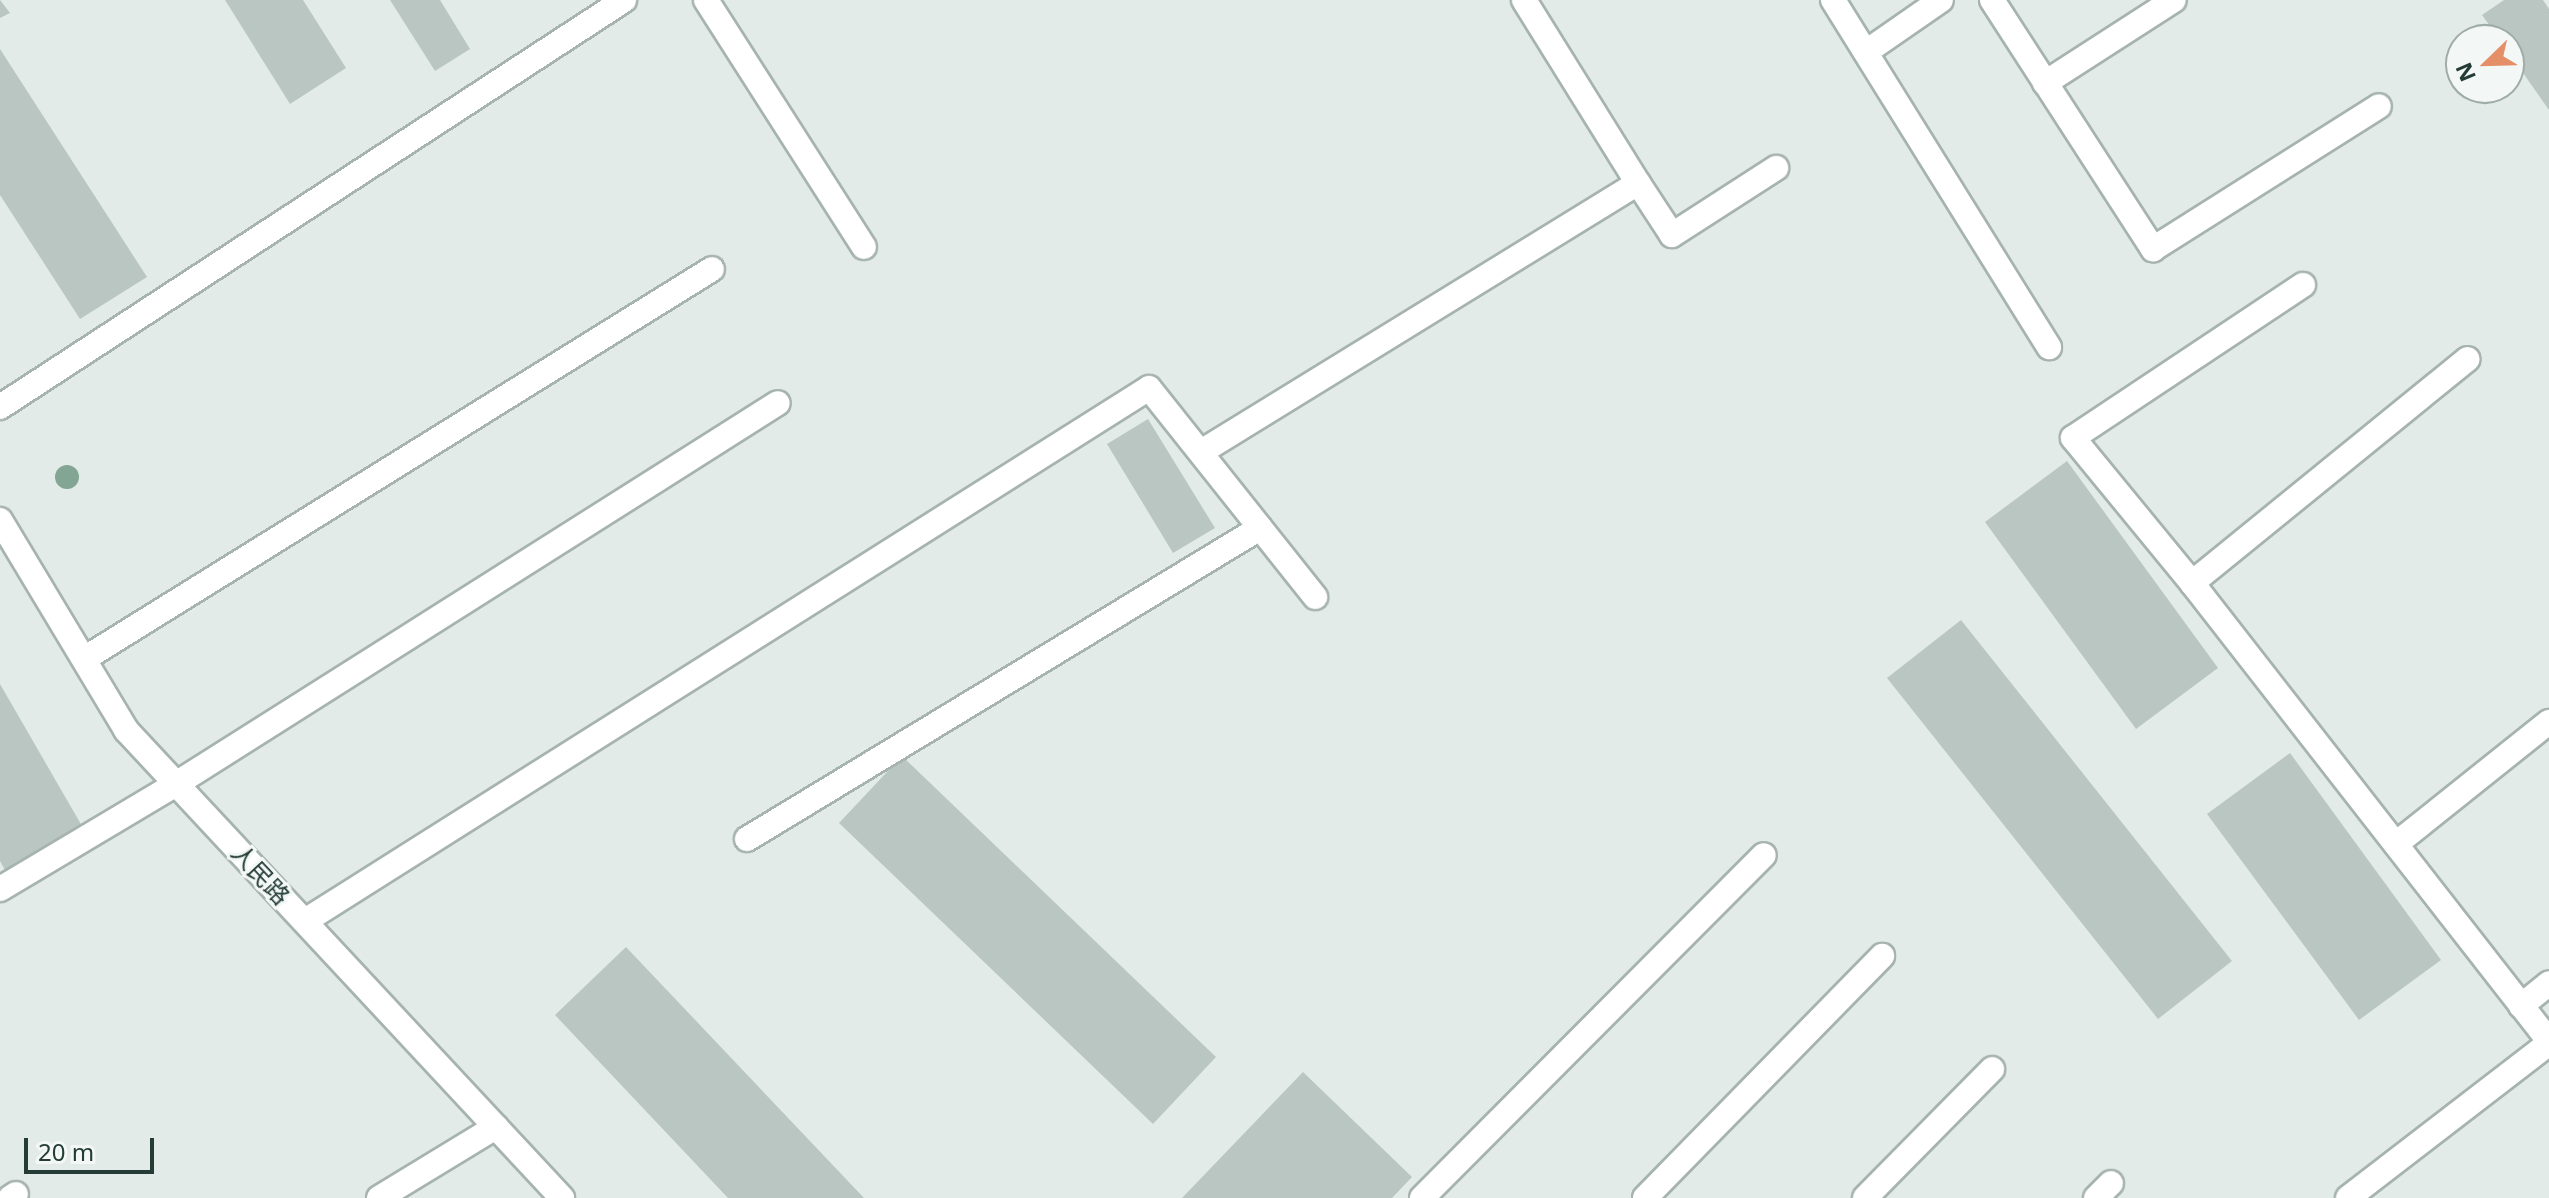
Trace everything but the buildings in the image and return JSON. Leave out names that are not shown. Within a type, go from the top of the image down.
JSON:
[{"type":"street","points":[[0,407],[624,0]]},
{"type":"street","points":[[706,0],[864,247]]},
{"type":"street","points":[[1524,0],[1672,235],[1776,168]]},
{"type":"street","points":[[1833,0],[2049,347]]},
{"type":"street","points":[[1866,52],[1941,0]]},
{"type":"street","points":[[1992,0],[2153,249],[2379,106]]},
{"type":"street","points":[[2045,83],[2174,0]]},
{"type":"street","points":[[1201,452],[1638,183]]},
{"type":"street","points":[[84,659],[712,269]]},
{"type":"street","points":[[2303,285],[2073,438],[2192,583],[2549,1042],[2348,1198]]},
{"type":"street","points":[[2192,583],[2468,359]]},
{"type":"street","points":[[305,921],[1149,388],[1315,597]]},
{"type":"street","points":[[3,881],[176,784],[778,403]]},
{"type":"street","name":"人民路","points":[[0,520],[126,730],[562,1198]]},
{"type":"street","points":[[747,839],[1260,528]]},
{"type":"street","points":[[2396,844],[2549,722]]},
{"type":"street","points":[[1422,1198],[1764,855]]},
{"type":"street","points":[[1645,1198],[1882,956]]},
{"type":"street","points":[[2521,1006],[2549,983]]},
{"type":"street","points":[[1865,1198],[1992,1069]]},
{"type":"street","points":[[379,1198],[496,1127]]}]
